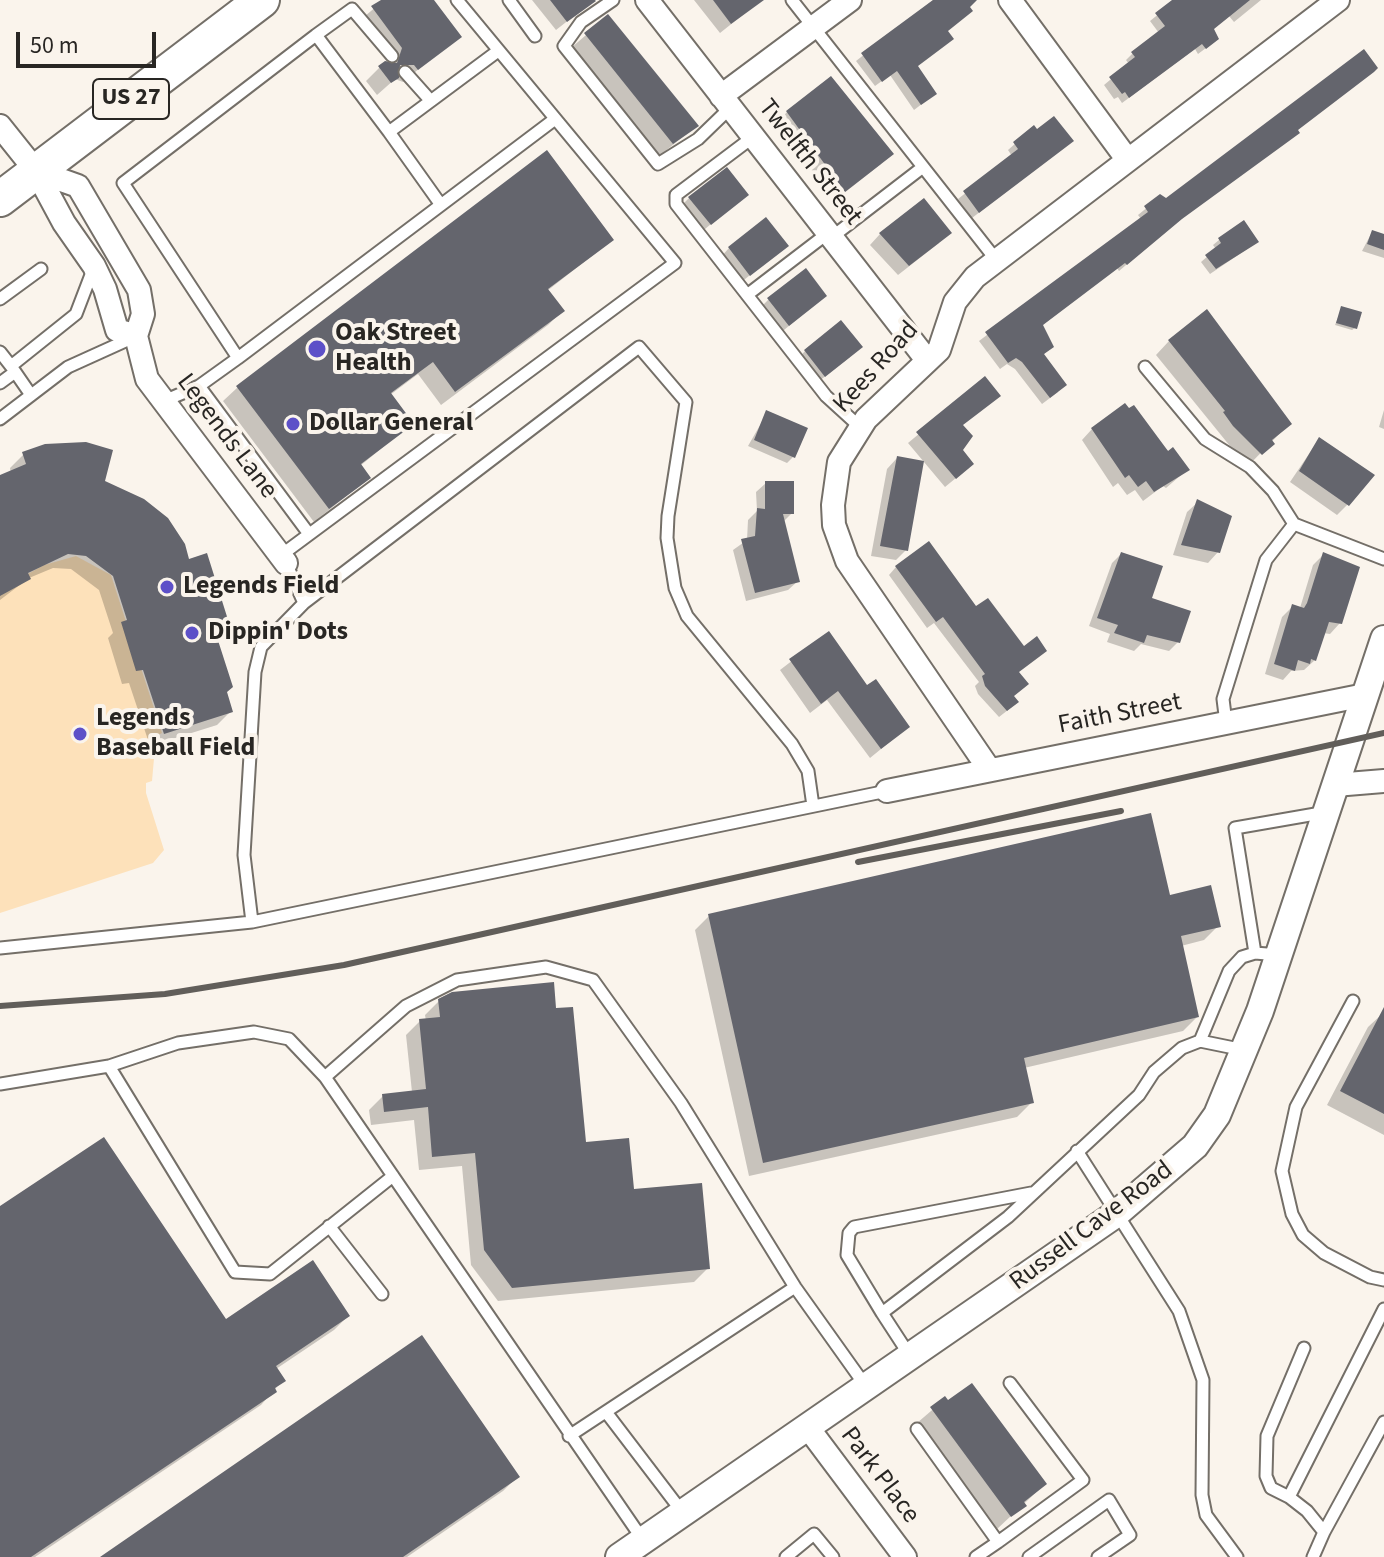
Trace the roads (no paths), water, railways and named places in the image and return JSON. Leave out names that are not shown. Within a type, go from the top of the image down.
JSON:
[{"type":"main road","name":"US 27","points":[[0,199],[262,0]]},
{"type":"street","name":"Twelfth Street","points":[[647,0],[927,360]]},
{"type":"street","points":[[726,102],[813,27],[850,0]]},
{"type":"street","points":[[1010,0],[1127,159]]},
{"type":"street","name":"Kees Road","points":[[989,769],[862,584],[839,545],[834,525],[833,485],[839,462],[860,427],[943,341],[955,302],[975,277],[1338,0]]},
{"type":"street","points":[[0,126],[36,171]]},
{"type":"street","name":"Legends Lane","points":[[36,171],[64,223],[94,266],[105,289],[117,330],[136,336]]},
{"type":"street","name":"Legends Lane","points":[[36,171],[78,186],[139,290],[143,314],[136,336],[147,379],[283,560]]},
{"type":"street","name":"Russell Cave Road","points":[[619,1557],[809,1429],[1116,1214],[1195,1146],[1217,1115],[1245,1050],[1267,954],[1327,812],[1383,643]]},
{"type":"street","name":"Faith Street","points":[[887,791],[1365,695]]},
{"type":"street","points":[[1335,785],[1384,781]]},
{"type":"street","name":"Park Place","points":[[809,1429],[905,1557]]},
{"type":"lane","points":[[304,603],[283,560],[309,534],[675,263],[457,0]]},
{"type":"lane","points":[[509,0],[535,36]]},
{"type":"lane","points":[[613,0],[581,22],[564,46],[658,164],[698,139],[726,102]]},
{"type":"lane","points":[[792,0],[997,261]]},
{"type":"lane","points":[[238,358],[123,183],[352,9],[392,56]]},
{"type":"lane","points":[[316,35],[441,205]]},
{"type":"lane","points":[[389,132],[498,51]]},
{"type":"lane","points":[[405,72],[430,100]]},
{"type":"lane","points":[[164,401],[199,386],[238,358],[555,119]]},
{"type":"lane","points":[[753,137],[676,195],[676,204],[826,396],[860,427]]},
{"type":"lane","points":[[747,295],[923,167]]},
{"type":"lane","points":[[0,383],[76,314],[94,266]]},
{"type":"lane","points":[[0,299],[41,269]]},
{"type":"lane","points":[[0,419],[68,367],[136,336]]},
{"type":"lane","points":[[252,922],[244,855],[255,672],[261,647],[304,603],[639,347],[686,402],[668,516],[667,538],[675,588],[687,616],[792,744],[808,771],[813,806]]},
{"type":"lane","points":[[0,352],[31,395]]},
{"type":"lane","points":[[1145,367],[1205,439],[1250,467],[1273,491],[1294,524],[1384,559]]},
{"type":"lane","points":[[199,386],[309,534]]},
{"type":"lane","points":[[1226,723],[1223,699],[1266,560],[1294,524]]},
{"type":"lane","points":[[0,948],[252,922],[887,791]]},
{"type":"lane","points":[[1200,1041],[1229,971],[1242,957],[1267,954],[1235,828],[1327,812]]},
{"type":"lane","points":[[325,1077],[406,1006],[457,980],[546,967],[593,980],[681,1103],[795,1287],[867,1388]]},
{"type":"lane","points":[[1353,1001],[1296,1107],[1282,1171],[1292,1214],[1303,1235],[1324,1253],[1370,1277],[1384,1280]]},
{"type":"lane","points":[[0,1084],[109,1066],[178,1043],[254,1032],[289,1039],[325,1077],[643,1541]]},
{"type":"lane","points":[[882,1313],[1008,1217],[1139,1095],[1154,1072],[1182,1048],[1200,1041],[1245,1050]]},
{"type":"lane","points":[[109,1066],[235,1272],[270,1274],[393,1176]]},
{"type":"lane","points":[[1077,1151],[1179,1311],[1203,1380],[1202,1495],[1206,1515],[1237,1557]]},
{"type":"lane","points":[[911,1358],[847,1255],[849,1233],[854,1227],[1031,1193]]},
{"type":"lane","points":[[329,1226],[382,1294]]},
{"type":"lane","points":[[569,1436],[795,1287]]},
{"type":"lane","points":[[1289,1497],[1384,1309]]},
{"type":"lane","points":[[1304,1348],[1267,1436],[1266,1476],[1271,1488],[1307,1511],[1324,1532]]},
{"type":"lane","points":[[976,1557],[1083,1480],[1010,1383]]},
{"type":"lane","points":[[606,1412],[683,1514]]},
{"type":"lane","points":[[1313,1557],[1384,1422]]},
{"type":"lane","points":[[917,1429],[998,1542]]},
{"type":"lane","points":[[1029,1557],[1109,1500],[1130,1535],[1098,1557]]},
{"type":"lane","points":[[786,1557],[814,1534],[833,1557]]},
{"type":"railway","points":[[0,1006],[165,994],[344,965],[1384,733]]},
{"type":"railway","points":[[858,862],[1121,811]]},
{"type":"place","name":"Oak Street Health","points":[[317,349]]},
{"type":"place","name":"Dollar General","points":[[293,424]]},
{"type":"place","name":"Legends Field","points":[[167,587]]},
{"type":"place","name":"Dippin' Dots","points":[[192,633]]},
{"type":"place","name":"Legends Baseball Field","points":[[80,734]]}]
